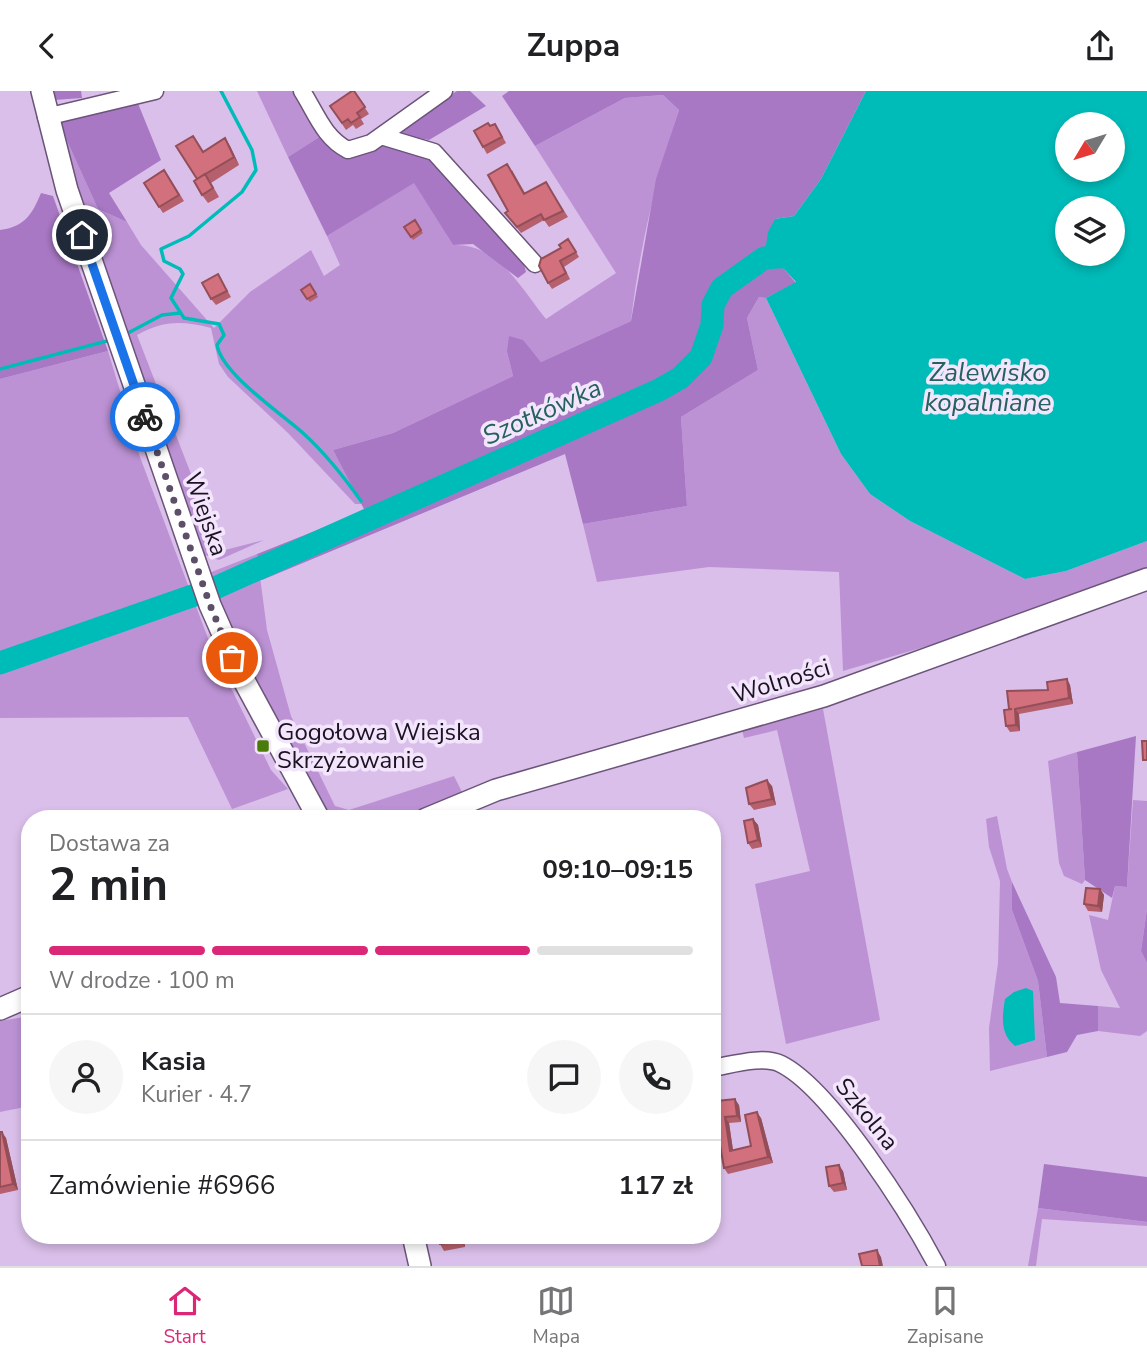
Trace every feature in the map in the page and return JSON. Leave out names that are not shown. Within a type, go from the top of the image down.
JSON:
[{"type":"street","name":"Wiejska","points":[[42,91],[46,117],[67,190],[210,605],[241,675],[314,810]]},
{"type":"street","points":[[46,117],[155,91]]},
{"type":"street","points":[[302,91],[335,144],[348,150],[361,148],[381,136],[444,91]]},
{"type":"street","points":[[381,136],[434,152],[535,264]]},
{"type":"street","name":"Wolności","points":[[448,810],[496,790],[824,697],[1147,579]]},
{"type":"street","points":[[0,1009],[21,1000]]},
{"type":"street","name":"Szkolna","points":[[721,1067],[751,1062],[779,1062],[808,1084],[876,1166],[937,1266]]},
{"type":"street","points":[[415,1244],[420,1266]]},
{"type":"shaded area","points":[[52,91],[81,91],[82,98],[54,100]]},
{"type":"shaded area","points":[[257,91],[297,91],[324,134],[288,157]]},
{"type":"shaded area","points":[[457,91],[470,91],[486,106],[429,140],[396,134],[386,146],[417,150],[436,162],[522,257],[526,272],[518,278],[473,244],[453,245],[414,183],[327,236],[288,157],[324,134],[335,152],[353,156]]},
{"type":"shaded area","points":[[509,91],[866,91],[821,179],[794,216],[775,219],[764,258],[785,270],[796,283],[766,298],[759,297],[747,318],[758,370],[681,417],[687,506],[583,524],[565,454],[262,580],[257,554],[365,511],[333,450],[393,433],[513,376],[507,352],[509,336],[523,340],[541,362],[631,321],[656,179],[679,110],[663,95],[625,98],[535,146],[502,96]]},
{"type":"shaded area","points":[[663,95],[679,110],[649,214],[631,321],[541,362],[523,341],[507,352],[513,376],[393,433],[333,450],[362,504],[355,504],[288,433],[228,377],[219,364],[211,328],[173,323],[137,335],[221,551],[264,540],[219,560],[205,555],[195,539],[84,225],[57,119],[98,209],[127,222],[141,245],[214,328],[250,292],[311,250],[324,276],[340,265],[327,236],[414,182],[453,245],[469,246],[496,259],[546,319],[616,273],[535,146],[625,98]]},
{"type":"shaded area","points":[[137,101],[161,160],[109,193],[127,222],[98,209],[57,119]]},
{"type":"shaded area","points":[[41,193],[53,196],[108,351],[0,379],[0,230],[15,226],[26,219]]},
{"type":"shaded area","points":[[759,297],[766,298],[841,454],[870,494],[910,521],[1025,579],[1066,571],[1147,541],[1147,567],[995,626],[843,671],[839,572],[709,567],[597,582],[583,524],[687,506],[681,417],[758,370],[747,318]]},
{"type":"shaded area","points":[[108,351],[140,457],[212,649],[271,770],[288,789],[232,809],[188,717],[0,718],[0,379]]},
{"type":"shaded area","points":[[257,554],[267,630],[291,716],[335,806],[349,810],[325,810],[232,641],[209,573]]},
{"type":"shaded area","points":[[823,709],[880,1020],[786,1044],[755,884],[810,871],[777,730],[744,738],[742,730]]},
{"type":"shaded area","points":[[1136,736],[1127,887],[1115,886],[1112,898],[1085,880],[1077,752]]},
{"type":"shaded area","points":[[1077,752],[1085,880],[1082,884],[1064,876],[1059,863],[1048,761]]},
{"type":"shaded area","points":[[454,776],[462,792],[421,810],[349,810]]},
{"type":"shaded area","points":[[1133,800],[1147,801],[1147,909],[1141,951],[1147,963],[1147,1031],[1140,1036],[1098,1031],[1098,1006],[1120,1008],[1101,970],[1089,915],[1108,920],[1115,886],[1127,887]]},
{"type":"shaded area","points":[[997,816],[1012,882],[1012,910],[1038,981],[1047,1057],[990,1071],[989,1028],[998,963],[1000,881],[989,847],[986,819]]},
{"type":"shaded area","points":[[1012,882],[1056,977],[1060,1003],[1098,1006],[1098,1031],[1077,1035],[1067,1052],[1047,1057],[1038,981],[1012,910]]},
{"type":"shaded area","points":[[1147,909],[1147,963],[1141,951]]},
{"type":"shaded area","points":[[21,1018],[21,1108],[0,1112],[0,1021]]},
{"type":"shaded area","points":[[1044,1164],[1147,1177],[1147,1222],[1038,1208]]},
{"type":"shaded area","points":[[1038,1208],[1147,1222],[1147,1226],[1042,1219],[1036,1266],[1028,1266]]},
{"type":"water","name":"Zalewisko kopalniane","points":[[866,91],[1147,91],[1147,541],[1066,571],[1025,579],[910,521],[870,494],[841,454],[766,298],[796,282],[785,270],[764,258],[768,232],[775,219],[794,216],[821,179]]},
{"type":"water","points":[[1026,988],[1033,991],[1035,1040],[1015,1046],[1004,1031],[1005,999]]},
{"type":"building","points":[[352,91],[365,107],[357,113],[360,117],[351,123],[348,119],[342,123],[330,106]]},
{"type":"building","points":[[488,123],[490,126],[495,124],[502,137],[483,147],[474,131]]},
{"type":"building","points":[[193,136],[203,152],[225,138],[234,157],[197,179],[176,146]]},
{"type":"building","points":[[507,164],[524,194],[546,182],[563,211],[544,220],[541,214],[517,227],[505,213],[508,211],[488,175]]},
{"type":"building","points":[[164,170],[179,195],[159,207],[144,183]]},
{"type":"building","points":[[205,174],[213,188],[202,195],[194,181]]},
{"type":"building","points":[[415,220],[421,230],[411,237],[404,227]]},
{"type":"building","points":[[568,239],[576,252],[560,261],[566,273],[548,283],[539,266],[541,259],[561,248],[559,245]]},
{"type":"building","points":[[218,274],[227,291],[211,299],[202,283]]},
{"type":"building","points":[[310,284],[316,294],[307,299],[301,290]]},
{"type":"building","points":[[1067,679],[1069,698],[1015,709],[1016,725],[1006,726],[1004,710],[1012,709],[1009,709],[1007,691],[1048,690],[1047,682]]},
{"type":"building","points":[[1142,741],[1147,741],[1147,760],[1143,760]]},
{"type":"building","points":[[767,780],[772,799],[749,804],[746,788]]},
{"type":"building","points":[[753,819],[758,840],[748,843],[744,821]]},
{"type":"building","points":[[1086,888],[1100,889],[1098,906],[1084,904]]},
{"type":"building","points":[[735,1099],[737,1116],[725,1117],[730,1151],[751,1146],[745,1115],[757,1112],[768,1157],[724,1168],[721,1151],[721,1101]]},
{"type":"building","points":[[0,1132],[13,1184],[0,1187]]},
{"type":"building","points":[[839,1165],[843,1183],[829,1186],[826,1167]]},
{"type":"building","points":[[877,1250],[880,1266],[862,1266],[859,1254]]},
{"type":"waterway","points":[[221,91],[252,150],[256,170],[242,192],[189,236],[161,249],[164,261],[180,269],[183,274],[171,298],[184,318],[219,324],[224,335],[217,345],[230,368],[254,393],[312,442],[361,501]]},
{"type":"waterway","name":"Szotkówka","points":[[0,663],[215,588],[659,390],[680,378],[701,357],[712,325],[713,305],[722,288],[764,258],[792,256]]},
{"type":"waterway","points":[[128,333],[162,315],[180,313]]},
{"type":"waterway","points":[[0,369],[107,341]]},
{"type":"way so far","points":[[145,417],[210,605],[232,658]]},
{"type":"place","name":"Gogołowa Wiejska Skrzyżowanie","points":[[263,746]]},
{"type":"route","points":[[82,235],[145,417]]}]
